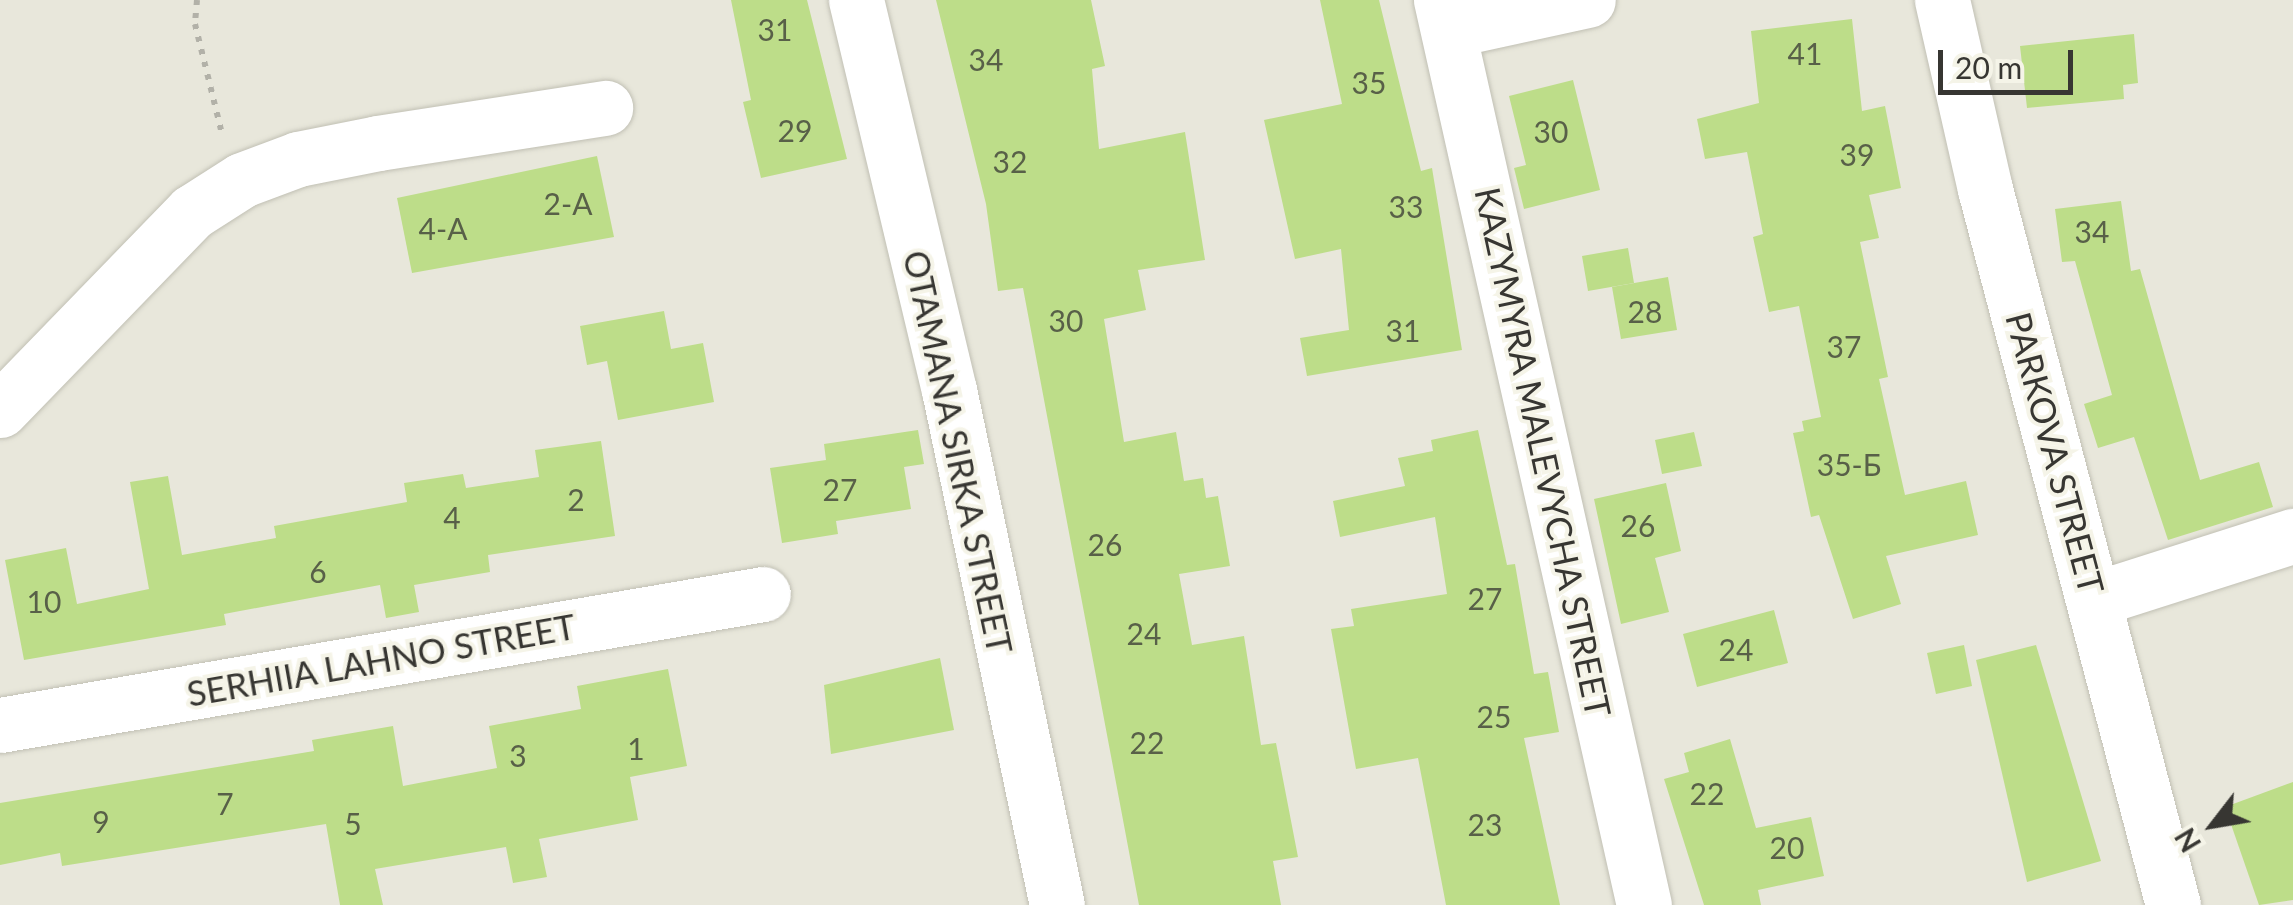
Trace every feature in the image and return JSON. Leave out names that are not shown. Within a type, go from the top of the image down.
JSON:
[{"type":"street","name":"OTAMANA SIRKA STREET","points":[[856,0],[950,390],[1057,905]]},
{"type":"street","points":[[1445,15],[1588,0]]},
{"type":"street","name":"PARKOVA STREET","points":[[1942,0],[1985,189],[2173,905]]},
{"type":"street","name":"KAZYMYRA MALEVYCHA STREET","points":[[1445,15],[1644,905]]},
{"type":"street","points":[[0,410],[192,212],[242,180],[298,159],[378,143],[605,108]]},
{"type":"street","points":[[2095,600],[2293,536]]},
{"type":"street","name":"SERHIIA LAHNO STREET","points":[[0,725],[763,594]]},
{"type":"path","points":[[197,0],[195,24],[205,72],[242,180]]},
{"type":"building","points":[[731,0],[807,0],[847,159],[761,178],[743,102],[751,100]]},
{"type":"building","points":[[936,0],[1091,0],[1105,66],[1092,69],[1099,149],[1185,132],[1205,260],[1138,270],[1146,310],[1104,319],[1124,442],[1176,432],[1184,481],[1203,478],[1206,498],[1218,496],[1230,566],[1179,574],[1192,645],[1244,636],[1261,745],[1276,743],[1298,857],[1273,861],[1281,905],[1139,905],[1023,288],[998,291],[986,204]]},
{"type":"building","points":[[1320,0],[1379,0],[1421,171],[1432,168],[1462,350],[1307,376],[1300,338],[1349,330],[1341,249],[1295,259],[1264,120],[1342,104]]},
{"type":"building","points":[[1852,19],[1862,111],[1885,106],[1901,188],[1869,195],[1879,238],[1860,242],[1888,377],[1879,379],[1905,495],[1966,481],[1978,535],[1886,556],[1901,604],[1853,619],[1819,515],[1811,517],[1793,433],[1804,431],[1802,421],[1821,417],[1799,306],[1769,312],[1753,237],[1763,234],[1747,152],[1705,159],[1697,119],[1759,103],[1751,31]]},
{"type":"building","points":[[2134,34],[2138,83],[2123,85],[2124,99],[2027,108],[2020,46]]},
{"type":"building","points":[[1573,80],[1600,190],[1524,209],[1514,168],[1526,165],[1509,96]]},
{"type":"building","points":[[597,156],[614,237],[412,273],[397,198]]},
{"type":"building","points":[[2121,201],[2131,271],[2140,269],[2200,480],[2259,462],[2273,507],[2168,540],[2134,437],[2098,448],[2084,404],[2112,395],[2075,261],[2062,262],[2055,209]]},
{"type":"building","points":[[1628,248],[1634,283],[1588,291],[1582,256]]},
{"type":"building","points":[[1668,277],[1677,330],[1621,339],[1612,287]]},
{"type":"building","points":[[664,311],[671,349],[703,343],[714,402],[618,420],[607,361],[587,365],[580,326]]},
{"type":"building","points":[[918,430],[924,464],[904,467],[911,509],[836,521],[838,534],[782,543],[770,468],[826,460],[824,444]]},
{"type":"building","points":[[1478,430],[1507,565],[1515,564],[1534,674],[1548,672],[1559,732],[1524,738],[1560,905],[1446,905],[1418,758],[1356,769],[1331,629],[1354,626],[1351,609],[1447,594],[1435,517],[1340,537],[1333,501],[1405,486],[1398,458],[1433,451],[1431,440]]},
{"type":"building","points":[[1694,432],[1702,466],[1662,474],[1655,440]]},
{"type":"building","points":[[601,441],[615,536],[488,555],[490,572],[414,585],[419,612],[386,618],[380,585],[224,614],[226,625],[24,660],[5,560],[66,548],[77,604],[149,589],[130,482],[168,476],[182,555],[276,538],[274,526],[407,502],[404,483],[463,474],[466,488],[539,477],[535,450]]},
{"type":"building","points":[[1666,483],[1681,551],[1655,558],[1669,612],[1621,624],[1594,499]]},
{"type":"building","points":[[1774,610],[1788,663],[1697,687],[1683,634]]},
{"type":"building","points":[[1964,645],[1972,686],[1936,694],[1927,653]]},
{"type":"building","points":[[2036,645],[2101,861],[2027,882],[1976,660]]},
{"type":"building","points":[[940,658],[954,730],[831,754],[824,685]]},
{"type":"building","points":[[668,669],[687,766],[630,777],[638,820],[539,839],[547,877],[513,883],[506,847],[375,869],[383,905],[340,905],[326,824],[62,866],[60,853],[0,865],[0,803],[314,751],[312,740],[393,726],[403,786],[497,768],[489,726],[581,709],[577,686]]},
{"type":"building","points":[[1730,739],[1756,828],[1811,817],[1824,876],[1758,890],[1761,905],[1704,905],[1664,779],[1689,772],[1684,753]]},
{"type":"building","points":[[2293,782],[2293,900],[2259,905],[2225,807]]}]
